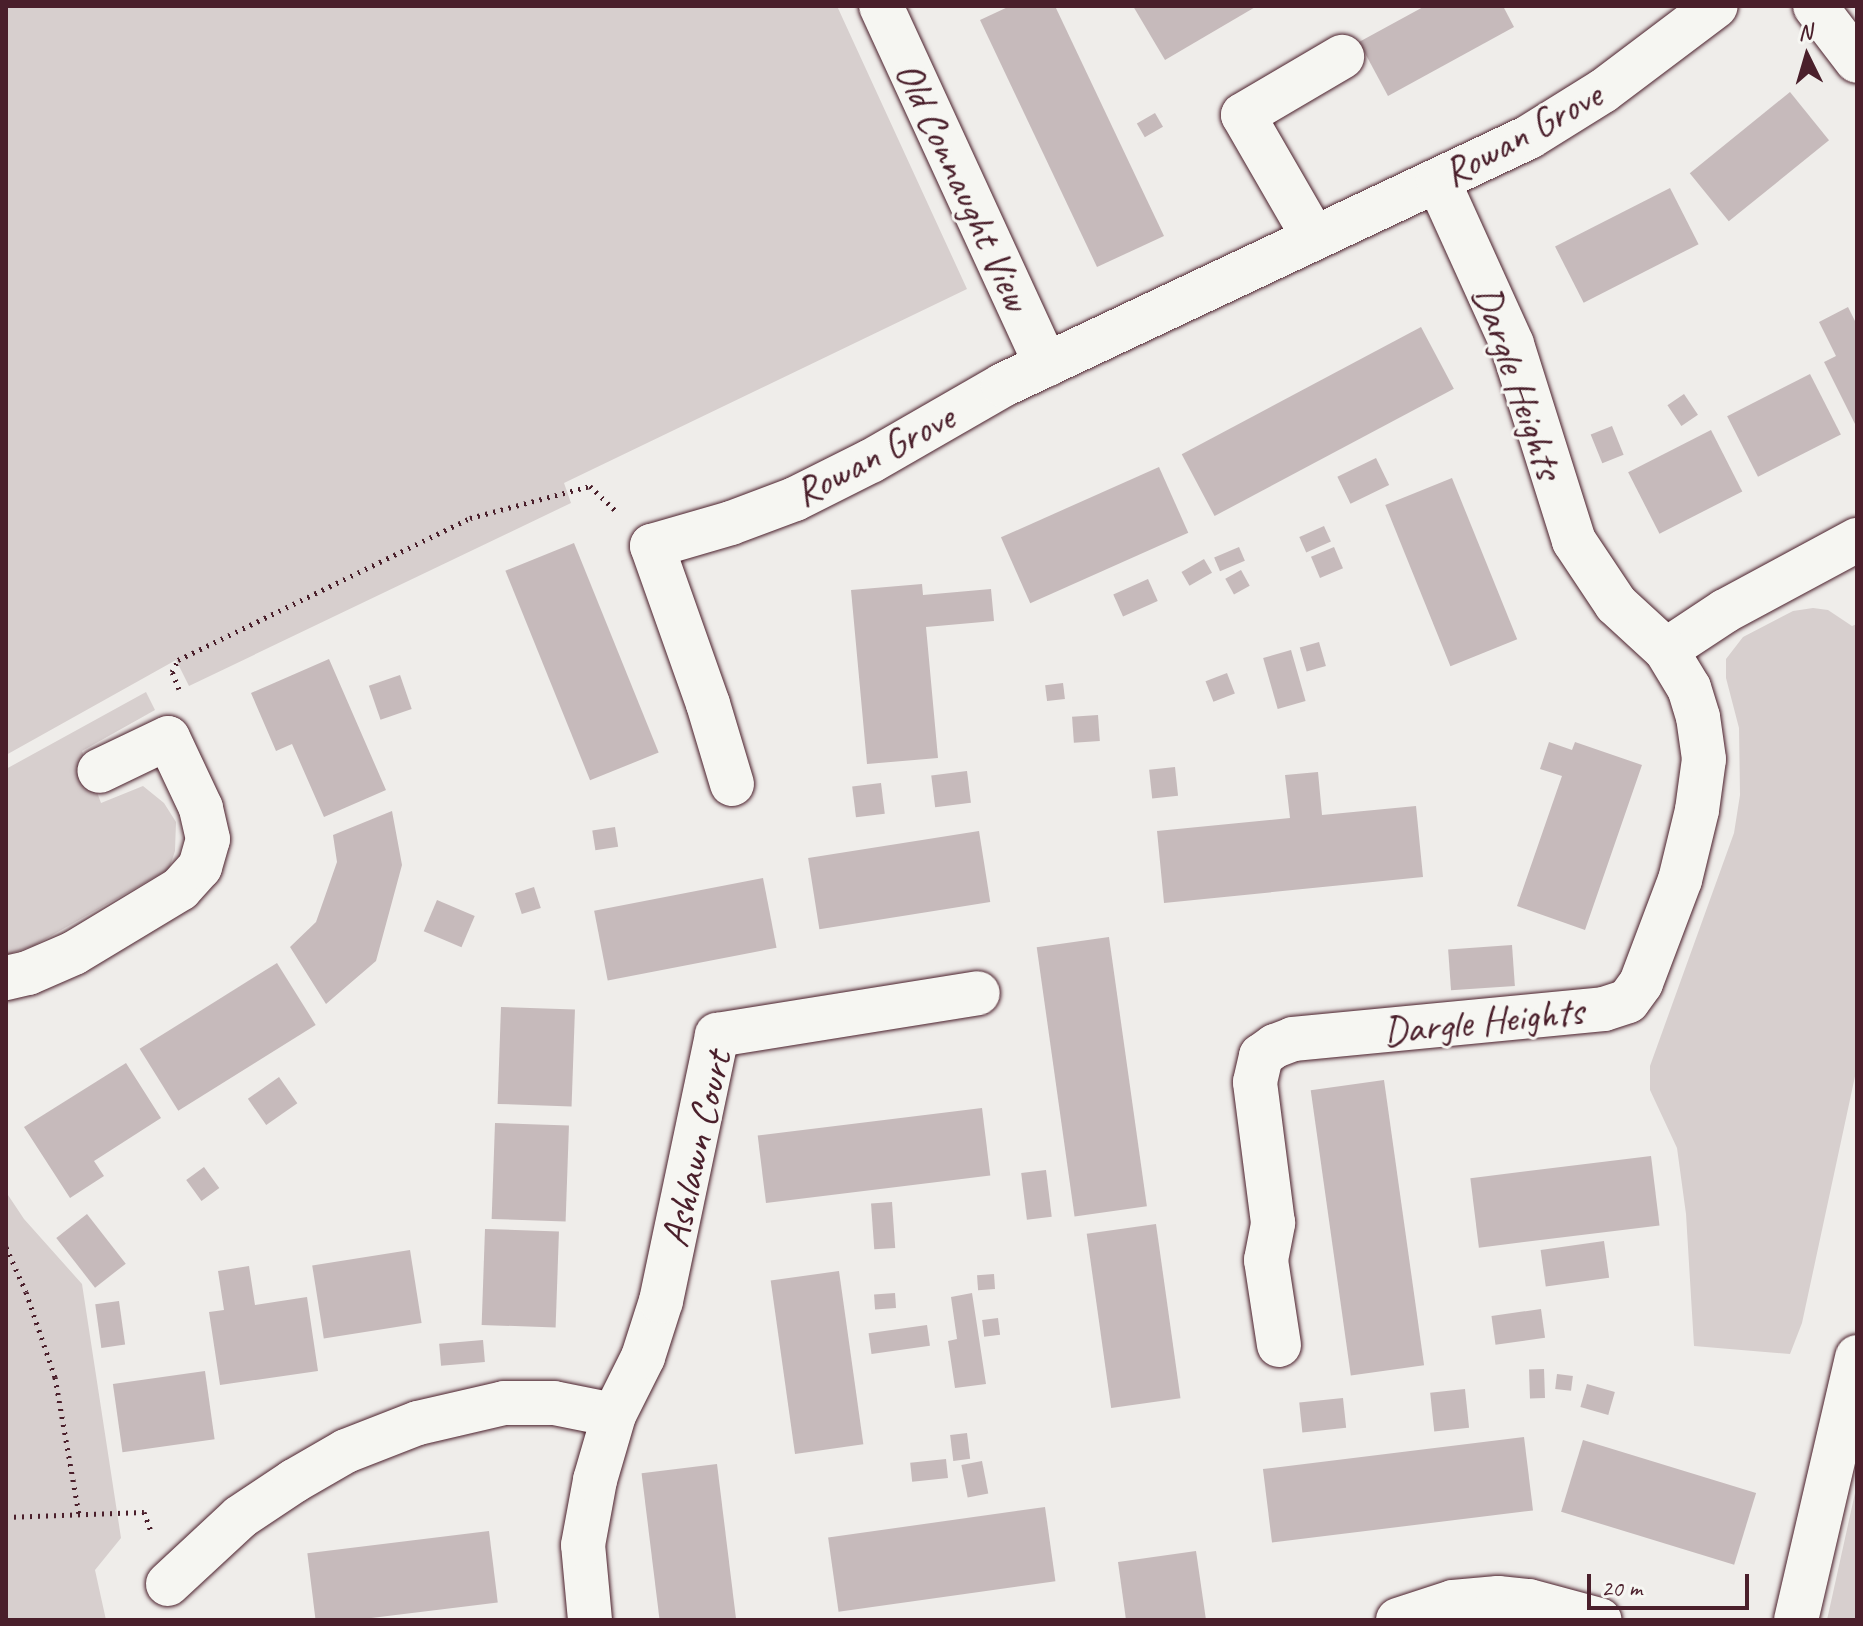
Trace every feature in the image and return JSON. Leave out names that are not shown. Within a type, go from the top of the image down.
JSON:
[{"type":"street","name":"Old Connaught View","points":[[881,6],[1046,365]]},
{"type":"street","name":"Rowan Grove","points":[[652,546],[731,523],[795,499],[1046,365],[1529,137],[1603,91],[1716,6]]},
{"type":"street","points":[[1815,6],[1857,61]]},
{"type":"street","points":[[1314,238],[1243,115],[1342,57]]},
{"type":"street","name":"Dargle Heights","points":[[1279,1345],[1266,1260],[1273,1223],[1255,1082],[1261,1056],[1293,1039],[1604,1009],[1628,1001],[1641,983],[1680,880],[1697,810],[1704,759],[1698,717],[1689,688],[1666,650],[1616,604],[1574,541],[1512,344],[1438,181]]},
{"type":"street","points":[[1666,650],[1725,611],[1857,540]]},
{"type":"street","points":[[652,546],[708,704],[732,784]]},
{"type":"street","points":[[6,978],[28,973],[74,953],[180,889],[200,867],[208,839],[201,808],[168,738],[99,771]]},
{"type":"street","name":"Ashlawn Court","points":[[590,1620],[583,1545],[595,1480],[614,1415],[643,1357],[661,1301],[717,1035],[978,993]]},
{"type":"street","points":[[1796,1620],[1857,1357]]},
{"type":"street","points":[[168,1584],[240,1517],[294,1481],[346,1451],[418,1423],[504,1403],[554,1403],[614,1415]]},
{"type":"street","points":[[1398,1620],[1453,1602],[1498,1598],[1529,1601],[1600,1620]]},
{"type":"path","points":[[168,738],[180,690],[172,672],[178,660],[470,518],[590,486],[652,546]]},
{"type":"path","points":[[6,1247],[26,1292],[55,1377],[79,1514]]},
{"type":"path","points":[[6,1517],[144,1512],[168,1584]]},
{"type":"shaded area","points":[[6,6],[837,6],[967,289],[564,483],[571,503],[189,686],[176,660],[6,755]]},
{"type":"shaded area","points":[[1813,608],[1828,610],[1852,626],[1857,624],[1857,1067],[1802,1323],[1790,1354],[1694,1346],[1686,1214],[1677,1148],[1650,1090],[1650,1066],[1734,833],[1740,795],[1739,728],[1726,678],[1726,659],[1743,637],[1793,611]]},
{"type":"shaded area","points":[[146,692],[155,710],[82,751],[101,803],[143,786],[164,803],[176,822],[175,851],[169,869],[33,946],[6,955],[6,769]]},
{"type":"shaded area","points":[[6,1192],[24,1219],[82,1284],[121,1538],[95,1570],[106,1620],[6,1620]]},
{"type":"shaded area","points":[[1857,1484],[1857,1620],[1827,1620]]},
{"type":"building","points":[[1010,6],[1055,6],[1164,236],[1097,267],[980,20]]},
{"type":"building","points":[[1133,6],[1257,6],[1165,60]]},
{"type":"building","points":[[1425,6],[1503,6],[1514,27],[1388,96],[1359,42]]},
{"type":"building","points":[[1790,92],[1829,140],[1729,221],[1690,173]]},
{"type":"building","points":[[1155,113],[1163,127],[1145,137],[1137,124]]},
{"type":"building","points":[[1670,188],[1699,244],[1584,303],[1555,247]]},
{"type":"building","points":[[1848,307],[1857,325],[1855,424],[1824,362],[1836,356],[1819,322]]},
{"type":"building","points":[[1421,327],[1454,389],[1215,516],[1182,454]]},
{"type":"building","points":[[1810,374],[1841,435],[1758,477],[1727,416]]},
{"type":"building","points":[[1684,394],[1698,415],[1681,426],[1667,405]]},
{"type":"building","points":[[1612,426],[1624,455],[1602,463],[1591,435]]},
{"type":"building","points":[[1711,430],[1742,491],[1659,534],[1628,472]]},
{"type":"building","points":[[1376,458],[1389,485],[1351,504],[1337,477]]},
{"type":"building","points":[[1159,467],[1188,533],[1030,603],[1001,537]]},
{"type":"building","points":[[1452,478],[1517,639],[1450,666],[1385,505]]},
{"type":"building","points":[[1324,526],[1331,542],[1306,553],[1299,537]]},
{"type":"building","points":[[574,543],[659,753],[590,780],[505,571]]},
{"type":"building","points":[[1239,547],[1245,561],[1220,571],[1214,558]]},
{"type":"building","points":[[1334,547],[1343,568],[1320,578],[1311,557]]},
{"type":"building","points":[[1204,559],[1212,573],[1189,586],[1181,572]]},
{"type":"building","points":[[1241,570],[1250,586],[1234,594],[1225,579]]},
{"type":"building","points":[[1148,579],[1158,601],[1123,616],[1113,594]]},
{"type":"building","points":[[922,584],[923,595],[991,589],[994,621],[926,627],[938,758],[867,764],[851,590]]},
{"type":"building","points":[[1319,642],[1326,666],[1307,672],[1300,648]]},
{"type":"building","points":[[1291,650],[1306,701],[1278,709],[1263,658]]},
{"type":"building","points":[[329,659],[386,790],[324,817],[292,744],[276,751],[251,693]]},
{"type":"building","points":[[1227,673],[1235,694],[1213,702],[1206,681]]},
{"type":"building","points":[[400,675],[412,709],[381,720],[369,686]]},
{"type":"building","points":[[1063,683],[1065,699],[1047,701],[1045,685]]},
{"type":"building","points":[[1098,715],[1100,741],[1074,743],[1072,717]]},
{"type":"building","points":[[1549,742],[1572,750],[1575,742],[1642,765],[1585,930],[1517,906],[1562,776],[1540,769]]},
{"type":"building","points":[[1175,767],[1178,796],[1152,799],[1149,770]]},
{"type":"building","points":[[967,771],[971,803],[935,807],[931,775]]},
{"type":"building","points":[[1318,772],[1322,815],[1416,806],[1423,877],[1164,903],[1157,831],[1290,818],[1285,775]]},
{"type":"building","points":[[881,783],[885,814],[856,817],[852,787]]},
{"type":"building","points":[[392,811],[402,865],[376,961],[326,1004],[290,947],[316,922],[337,862],[333,835]]},
{"type":"building","points":[[615,827],[618,847],[595,850],[592,831]]},
{"type":"building","points":[[979,831],[990,902],[819,929],[808,858]]},
{"type":"building","points":[[763,878],[777,948],[608,981],[594,911]]},
{"type":"building","points":[[534,887],[541,908],[522,914],[515,893]]},
{"type":"building","points":[[437,900],[475,916],[461,947],[424,931]]},
{"type":"building","points":[[1109,937],[1147,1206],[1075,1217],[1037,947]]},
{"type":"building","points":[[1512,945],[1515,986],[1451,990],[1448,949]]},
{"type":"building","points":[[277,963],[316,1025],[178,1111],[140,1049]]},
{"type":"building","points":[[501,1007],[575,1010],[572,1107],[498,1104]]},
{"type":"building","points":[[126,1063],[161,1118],[94,1161],[104,1176],[70,1198],[24,1127]]},
{"type":"building","points":[[279,1077],[297,1103],[266,1125],[248,1099]]},
{"type":"building","points":[[1384,1080],[1424,1365],[1351,1375],[1311,1090]]},
{"type":"building","points":[[982,1108],[990,1175],[766,1203],[758,1136]]},
{"type":"building","points":[[495,1123],[569,1126],[566,1222],[492,1219]]},
{"type":"building","points":[[1651,1156],[1660,1225],[1479,1248],[1470,1178]]},
{"type":"building","points":[[204,1167],[219,1188],[201,1201],[186,1180]]},
{"type":"building","points":[[1046,1170],[1052,1217],[1027,1220],[1021,1173]]},
{"type":"building","points":[[892,1202],[895,1248],[874,1249],[871,1203]]},
{"type":"building","points":[[87,1214],[126,1264],[95,1288],[56,1238]]},
{"type":"building","points":[[1156,1224],[1180,1398],[1111,1408],[1087,1234]]},
{"type":"building","points":[[485,1229],[559,1232],[556,1328],[482,1325]]},
{"type":"building","points":[[1604,1241],[1609,1278],[1546,1287],[1541,1250]]},
{"type":"building","points":[[410,1250],[422,1323],[324,1339],[312,1265]]},
{"type":"building","points":[[249,1266],[255,1305],[307,1297],[318,1371],[220,1385],[209,1312],[224,1310],[218,1271]]},
{"type":"building","points":[[839,1271],[863,1444],[795,1454],[771,1281]]},
{"type":"building","points":[[994,1274],[995,1289],[978,1290],[977,1275]]},
{"type":"building","points":[[895,1293],[896,1308],[875,1309],[874,1294]]},
{"type":"building","points":[[972,1293],[986,1384],[955,1388],[948,1341],[957,1339],[951,1297]]},
{"type":"building","points":[[119,1301],[125,1345],[101,1348],[95,1304]]},
{"type":"building","points":[[1541,1309],[1545,1338],[1496,1345],[1491,1316]]},
{"type":"building","points":[[998,1318],[1000,1335],[984,1337],[982,1320]]},
{"type":"building","points":[[927,1325],[930,1346],[871,1354],[869,1333]]},
{"type":"building","points":[[483,1340],[485,1362],[441,1366],[439,1344]]},
{"type":"building","points":[[1544,1369],[1545,1398],[1530,1399],[1529,1370]]},
{"type":"building","points":[[205,1371],[215,1439],[123,1452],[113,1384]]},
{"type":"building","points":[[1557,1374],[1573,1376],[1571,1391],[1555,1389]]},
{"type":"building","points":[[1587,1384],[1615,1392],[1608,1415],[1580,1407]]},
{"type":"building","points":[[1465,1389],[1469,1428],[1434,1431],[1430,1393]]},
{"type":"building","points":[[1343,1398],[1346,1428],[1302,1432],[1299,1403]]},
{"type":"building","points":[[967,1433],[970,1459],[953,1461],[950,1435]]},
{"type":"building","points":[[1524,1437],[1533,1510],[1272,1543],[1263,1469]]},
{"type":"building","points":[[1583,1440],[1756,1493],[1734,1565],[1561,1512]]},
{"type":"building","points":[[946,1459],[948,1478],[912,1482],[910,1463]]},
{"type":"building","points":[[982,1461],[988,1493],[968,1497],[961,1465]]},
{"type":"building","points":[[717,1464],[736,1620],[660,1620],[642,1473]]},
{"type":"building","points":[[1045,1507],[1055,1581],[839,1612],[828,1537]]},
{"type":"building","points":[[489,1531],[498,1602],[355,1620],[316,1620],[307,1553]]},
{"type":"building","points":[[1196,1551],[1206,1620],[1126,1620],[1118,1562]]}]
